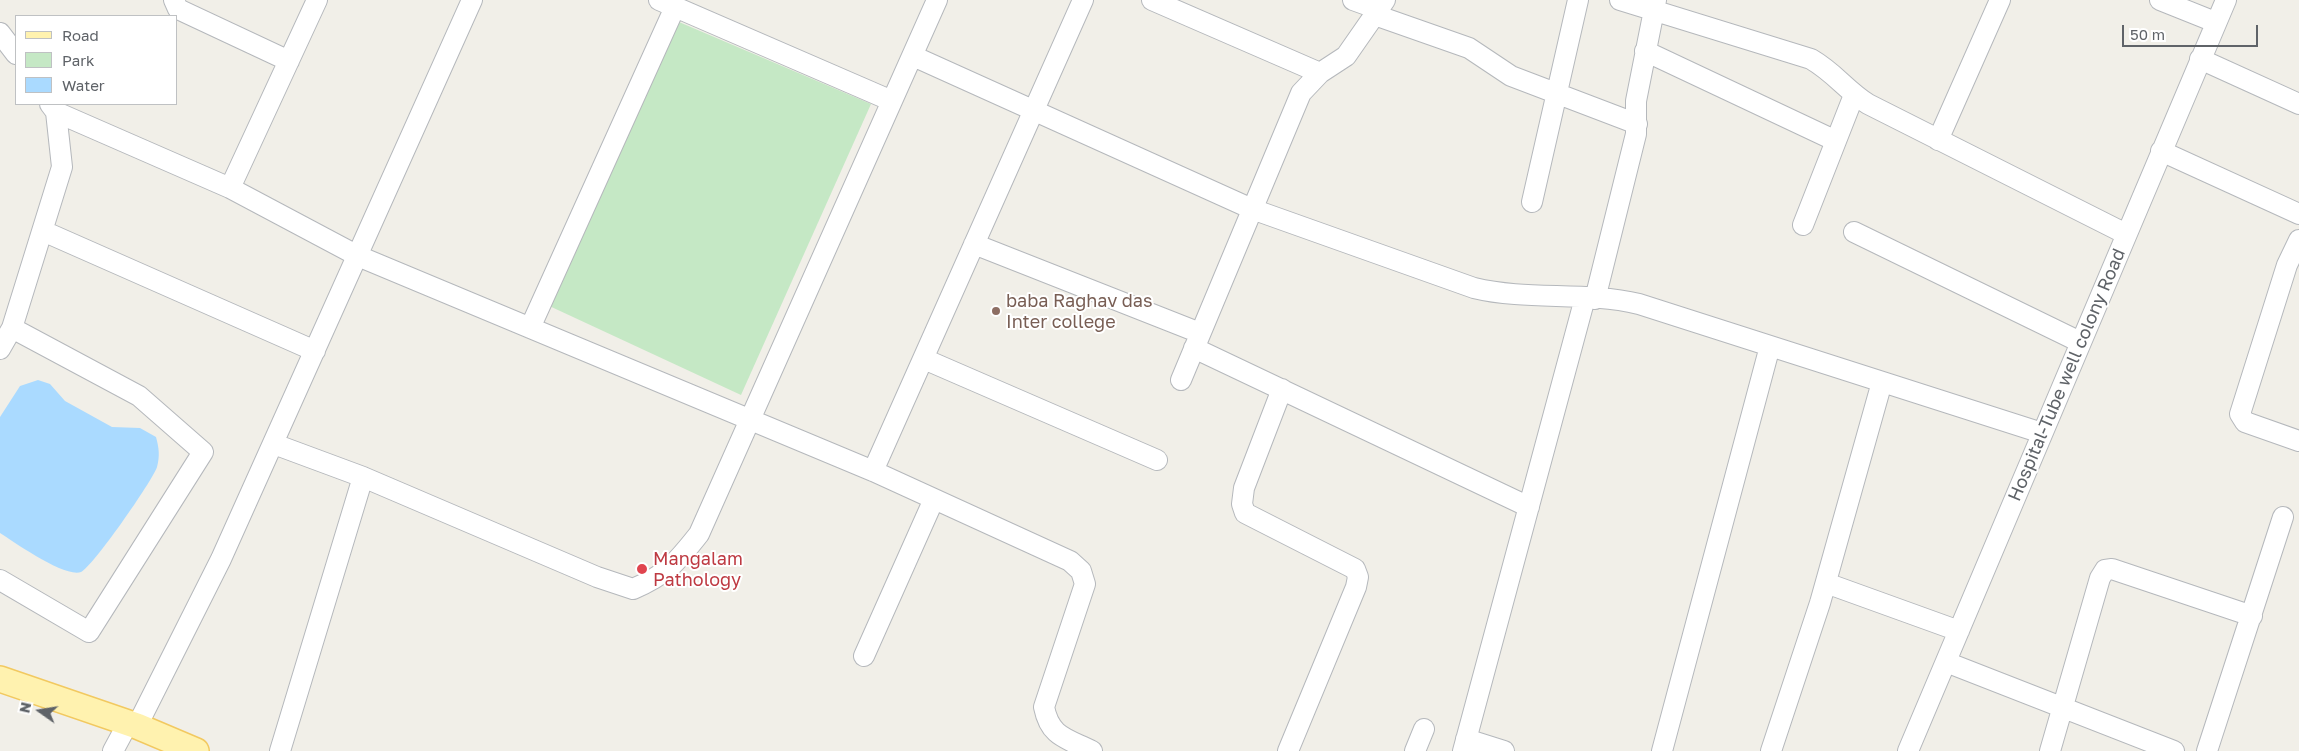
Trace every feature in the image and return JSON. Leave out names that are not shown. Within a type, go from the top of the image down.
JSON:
[{"type":"main road","points":[[0,679],[132,724],[196,751]]},
{"type":"street","points":[[174,0],[178,9],[289,61]]},
{"type":"street","points":[[230,188],[317,0]]},
{"type":"street","points":[[113,751],[132,724],[221,559],[472,0]]},
{"type":"street","points":[[274,444],[363,477],[597,577],[634,589],[658,579],[683,555],[699,534],[749,418],[937,0]]},
{"type":"street","points":[[873,471],[1082,0]]},
{"type":"street","points":[[1152,0],[1320,73]]},
{"type":"street","points":[[1354,0],[1379,8],[1469,48],[1511,76],[1637,124]]},
{"type":"street","points":[[1532,202],[1578,0]]},
{"type":"street","points":[[1620,0],[1655,5],[1811,59],[1829,70],[1854,95],[1868,104],[2126,234]]},
{"type":"street","points":[[1938,140],[2000,0]]},
{"type":"street","points":[[2160,0],[2215,22]]},
{"type":"street","name":"Hospital-Tube well colony Road","points":[[1908,751],[2215,22],[2226,0]]},
{"type":"street","points":[[530,328],[667,3],[892,101]]},
{"type":"street","points":[[1504,751],[1464,745],[1529,506],[1590,299],[1637,124],[1636,100],[1655,5]]},
{"type":"street","points":[[1181,380],[1302,93],[1320,73],[1346,56],[1379,8]]},
{"type":"street","points":[[0,33],[15,53]]},
{"type":"street","points":[[1645,51],[1836,141]]},
{"type":"street","points":[[912,56],[1252,209],[1474,288],[1505,295],[1590,299],[1639,304],[2042,433]]},
{"type":"street","points":[[2200,59],[2299,104]]},
{"type":"street","points":[[1803,226],[1854,95]]},
{"type":"street","points":[[53,108],[230,188],[358,256],[873,471],[1070,562],[1081,571],[1085,584],[1044,707],[1047,723],[1055,733],[1092,751]]},
{"type":"street","points":[[0,349],[12,328],[62,167],[53,108]]},
{"type":"street","points":[[2161,150],[2299,214]]},
{"type":"street","points":[[42,231],[316,351]]},
{"type":"street","points":[[1854,232],[2080,342]]},
{"type":"street","points":[[2299,240],[2291,282],[2240,414],[2245,422],[2299,441]]},
{"type":"street","points":[[974,244],[1197,340],[1282,389],[1529,506]]},
{"type":"street","points":[[0,580],[89,632],[203,452],[139,396],[12,328]]},
{"type":"street","points":[[1662,751],[1770,346]]},
{"type":"street","points":[[924,359],[1157,460]]},
{"type":"street","points":[[1771,751],[1826,583],[1882,382]]},
{"type":"street","points":[[1282,389],[1244,488],[1242,504],[1245,513],[1355,569],[1358,577],[1356,587],[1288,751]]},
{"type":"street","points":[[280,751],[363,477]]},
{"type":"street","points":[[864,656],[934,499]]},
{"type":"street","points":[[2207,751],[2284,517]]},
{"type":"street","points":[[2050,751],[2100,578],[2105,570],[2112,569],[2252,616]]},
{"type":"street","points":[[1826,583],[1959,631]]},
{"type":"street","points":[[1946,662],[2174,751]]},
{"type":"street","points":[[1415,751],[1424,729]]},
{"type":"green space","points":[[672,19],[871,104],[741,395],[545,304]]},
{"type":"water","points":[[38,380],[50,384],[65,401],[112,427],[140,428],[156,437],[157,441],[159,459],[153,475],[109,540],[97,556],[81,572],[64,570],[52,565],[0,533],[0,417],[20,386]]},
{"type":"place","name":"baba Raghav das Inter college","points":[[996,311]]},
{"type":"place","name":"Mangalam Pathology","points":[[642,569]]}]
